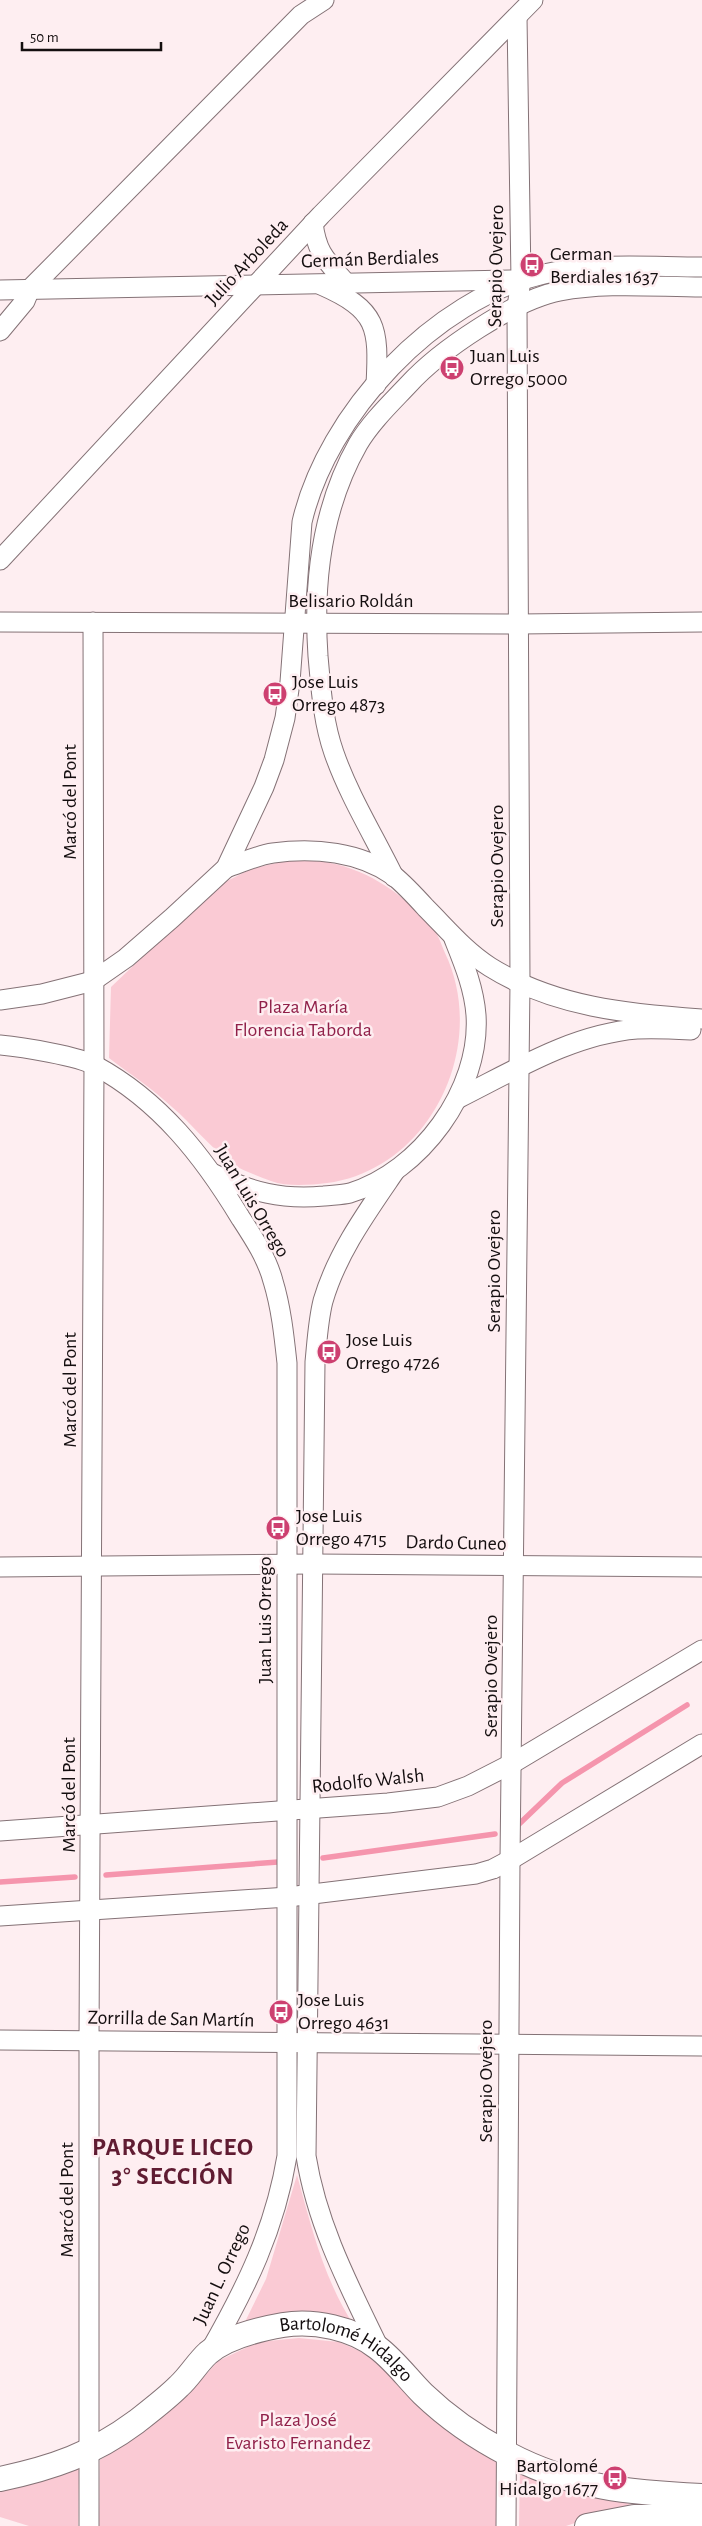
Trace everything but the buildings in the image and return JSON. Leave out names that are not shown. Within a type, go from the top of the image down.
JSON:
[{"type":"street","points":[[0,332],[25,301],[30,289],[301,15],[324,0]]},
{"type":"street","name":"Julio Arboleda","points":[[0,560],[258,285],[313,223],[533,0]]},
{"type":"street","name":"Serapio Ovejero","points":[[506,2526],[510,1860],[513,1763],[520,983],[516,307],[520,280],[517,17]]},
{"type":"street","points":[[313,223],[315,242],[320,252],[346,283]]},
{"type":"street","points":[[0,1000],[42,994],[93,982],[126,958],[226,868],[250,820],[274,760],[290,682],[302,522],[306,502],[330,449],[349,418],[376,385],[409,350],[442,322],[486,295],[520,280],[584,267],[702,266]]},
{"type":"street","name":"Germán Berdiales","points":[[0,290],[317,284],[490,278],[520,280],[559,291]]},
{"type":"street","points":[[317,284],[351,302],[372,322],[377,336],[376,385]]},
{"type":"street","points":[[394,877],[333,752],[325,722],[321,688],[316,623],[319,562],[326,522],[337,486],[359,442],[385,410],[430,362],[516,307],[559,291],[591,287],[702,286]]},
{"type":"street","name":"Belisario Roldán","points":[[0,622],[519,624],[702,622]]},
{"type":"street","name":"Marcó del Pont","points":[[93,622],[93,982]]},
{"type":"street","points":[[226,868],[272,853],[304,850],[353,857],[371,863],[394,877],[454,939],[490,966],[520,983],[548,995],[600,1008],[702,1019]]},
{"type":"street","points":[[214,1174],[244,1188],[274,1196],[312,1197],[348,1194],[369,1186],[395,1171],[425,1146],[459,1098],[472,1053],[476,1017],[471,983],[454,939]]},
{"type":"street","points":[[93,982],[94,1065]]},
{"type":"street","points":[[459,1098],[518,1068],[580,1041],[636,1029],[702,1030]]},
{"type":"street","name":"Juan Luis Orrego","points":[[0,1045],[42,1052],[94,1065],[138,1093],[183,1136],[214,1174],[260,1250],[273,1280],[283,1323],[287,1363],[289,2043],[296,2156]]},
{"type":"street","name":"Marcó del Pont","points":[[90,2526],[89,2041],[94,1065]]},
{"type":"street","points":[[379,2348],[335,2257],[310,2184],[296,2156],[308,2043],[315,1564],[315,1362],[323,1302],[337,1262],[362,1218],[395,1171]]},
{"type":"street","name":"Dardo Cuneo","points":[[0,1567],[288,1566],[315,1564],[702,1568]]},
{"type":"street","name":"Rodolfo Walsh","points":[[0,1831],[287,1811],[438,1797],[468,1786],[513,1763],[702,1650]]},
{"type":"street","points":[[0,1916],[288,1897],[476,1874],[493,1869],[510,1860],[702,1744]]},
{"type":"street","name":"Zorrilla de San Martín","points":[[0,2040],[509,2046],[702,2046]]},
{"type":"street","name":"Juan L. Orrego","points":[[209,2352],[239,2301],[260,2257],[284,2179],[296,2156]]},
{"type":"street","name":"Bartolomé Hidalgo","points":[[0,2479],[90,2452],[136,2422],[180,2386],[209,2352],[258,2331],[284,2325],[305,2324],[324,2325],[357,2335],[379,2348],[423,2394],[453,2420],[507,2454],[539,2470],[606,2489],[636,2494],[702,2496]]},
{"type":"street","points":[[587,2526],[634,2517],[702,2517]]},
{"type":"green space","name":"Plaza María Florencia Taborda","points":[[289,860],[325,862],[345,867],[373,878],[399,895],[436,932],[457,989],[460,1026],[454,1063],[442,1097],[422,1128],[396,1154],[364,1173],[327,1183],[291,1185],[277,1183],[249,1173],[234,1165],[222,1156],[165,1100],[109,1058],[111,987],[217,886],[251,869]]},
{"type":"green space","points":[[297,2175],[320,2254],[335,2291],[355,2327],[241,2330],[266,2279]]},
{"type":"green space","name":"Plaza José Evaristo Fernandez","points":[[299,2338],[339,2342],[371,2356],[403,2390],[441,2425],[496,2459],[496,2526],[99,2526],[100,2460],[142,2433],[187,2396],[218,2361],[258,2342]]},
{"type":"green space","points":[[79,2463],[78,2526],[29,2526],[0,2517],[0,2488]]},
{"type":"green space","points":[[520,2470],[566,2491],[631,2504],[566,2526],[519,2526]]},
{"type":"waterway","points":[[516,1827],[562,1783],[687,1705]]},
{"type":"waterway","points":[[323,1858],[495,1834]]},
{"type":"waterway","points":[[106,1875],[278,1862]]},
{"type":"waterway","points":[[0,1882],[75,1877]]},
{"type":"place","name":"German Berdiales 1637","points":[[532,265]]},
{"type":"place","name":"Juan Luis Orrego 5000","points":[[452,368]]},
{"type":"place","name":"Jose Luis Orrego 4873","points":[[275,694]]},
{"type":"place","name":"Jose Luis Orrego 4726","points":[[329,1352]]},
{"type":"place","name":"Jose Luis Orrego 4715","points":[[278,1528]]},
{"type":"place","name":"Jose Luis Orrego 4631","points":[[281,2012]]},
{"type":"place","name":"Bartolomé Hidalgo 1677","points":[[615,2478]]},
{"type":"district","name":"PARQUE LICEO 3° SECCIÓN","points":[[173,2162]]}]
